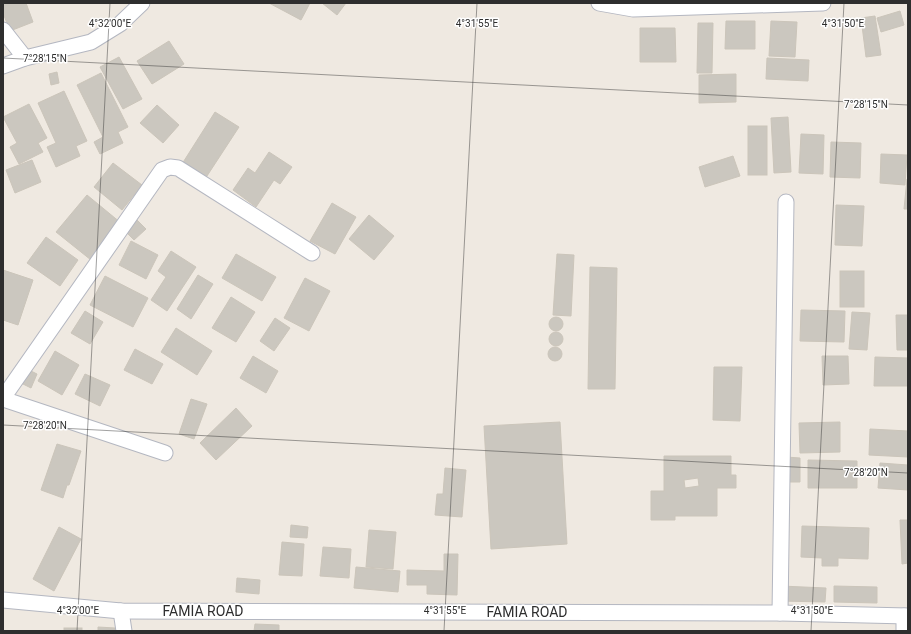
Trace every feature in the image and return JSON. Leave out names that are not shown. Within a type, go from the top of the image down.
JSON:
[{"type":"street","points":[[3,66],[25,58],[91,42],[120,24],[142,3]]},
{"type":"street","points":[[599,3],[632,8],[823,3]]},
{"type":"street","points":[[3,30],[25,58]]},
{"type":"street","points":[[164,453],[3,399],[162,170],[170,167],[178,168],[312,253]]},
{"type":"street","points":[[780,613],[786,202]]},
{"type":"street","name":"FAMIA ROAD","points":[[3,600],[121,611],[780,613],[906,616]]},
{"type":"street","points":[[121,611],[124,631]]},
{"type":"street","points":[[904,631],[906,616]]},
{"type":"building","points":[[3,3],[26,3],[33,22],[10,31],[3,13]]},
{"type":"building","points":[[269,3],[310,3],[301,20]]},
{"type":"building","points":[[322,3],[346,3],[337,15]]},
{"type":"building","points":[[900,11],[904,25],[881,32],[877,18]]},
{"type":"building","points":[[875,16],[881,55],[866,57],[861,18]]},
{"type":"building","points":[[726,21],[755,21],[755,49],[725,49]]},
{"type":"building","points":[[771,21],[797,22],[795,57],[769,56]]},
{"type":"building","points":[[698,23],[713,23],[712,73],[697,73]]},
{"type":"building","points":[[640,28],[675,28],[676,62],[640,62]]},
{"type":"building","points":[[169,41],[184,64],[152,84],[137,61]]},
{"type":"building","points":[[119,57],[142,99],[123,109],[100,67]]},
{"type":"building","points":[[767,58],[809,60],[808,81],[766,79]]},
{"type":"building","points":[[57,72],[59,83],[51,85],[49,74]]},
{"type":"building","points":[[101,73],[128,127],[118,132],[123,143],[100,154],[94,142],[103,137],[77,85]]},
{"type":"building","points":[[736,74],[736,102],[699,103],[699,75]]},
{"type":"building","points":[[64,91],[87,141],[76,146],[80,156],[56,167],[47,147],[56,143],[38,103]]},
{"type":"building","points":[[29,104],[47,138],[38,143],[43,152],[19,164],[10,147],[17,143],[3,117]]},
{"type":"building","points":[[157,105],[179,125],[163,143],[140,123]]},
{"type":"building","points":[[215,112],[239,127],[205,179],[182,164]]},
{"type":"building","points":[[788,117],[791,172],[774,173],[771,118]]},
{"type":"building","points":[[748,126],[767,126],[767,175],[748,175]]},
{"type":"building","points":[[801,134],[824,135],[823,174],[799,173]]},
{"type":"building","points":[[831,142],[861,143],[860,178],[830,177]]},
{"type":"building","points":[[269,152],[292,167],[280,184],[274,180],[256,207],[233,190],[248,168],[255,173]]},
{"type":"building","points":[[881,154],[907,155],[905,185],[880,183]]},
{"type":"building","points":[[733,156],[740,176],[705,187],[699,167]]},
{"type":"building","points":[[32,160],[41,182],[15,193],[6,170]]},
{"type":"building","points":[[113,163],[142,185],[122,210],[94,187]]},
{"type":"building","points":[[907,179],[908,209],[904,209]]},
{"type":"building","points":[[87,195],[121,223],[91,260],[56,232]]},
{"type":"building","points":[[332,203],[356,217],[335,254],[310,241]]},
{"type":"building","points":[[836,205],[864,206],[862,246],[835,245]]},
{"type":"building","points":[[369,215],[394,236],[374,260],[349,239]]},
{"type":"building","points":[[137,220],[146,229],[134,240],[126,232]]},
{"type":"building","points":[[46,237],[78,260],[60,286],[27,263]]},
{"type":"building","points":[[131,241],[158,255],[146,279],[119,265]]},
{"type":"building","points":[[171,251],[196,267],[167,311],[151,300],[166,277],[158,271]]},
{"type":"building","points":[[236,254],[276,277],[262,301],[222,278]]},
{"type":"building","points":[[557,254],[574,255],[571,316],[553,315]]},
{"type":"building","points":[[590,267],[617,268],[615,389],[588,389]]},
{"type":"building","points":[[3,270],[33,280],[18,325],[3,320]]},
{"type":"building","points":[[840,271],[864,271],[864,307],[840,307]]},
{"type":"building","points":[[198,275],[213,284],[191,319],[177,309]]},
{"type":"building","points":[[105,276],[148,298],[133,327],[90,305]]},
{"type":"building","points":[[305,278],[330,291],[309,331],[284,318]]},
{"type":"building","points":[[231,297],[255,312],[236,342],[212,328]]},
{"type":"building","points":[[801,310],[845,311],[844,342],[800,341]]},
{"type":"building","points":[[85,311],[103,322],[90,344],[71,333]]},
{"type":"building","points":[[852,312],[870,313],[867,350],[849,349]]},
{"type":"building","points":[[896,315],[908,315],[908,350],[897,350]]},
{"type":"building","points":[[556,317],[561,319],[563,324],[561,329],[556,331],[551,329],[549,324],[551,319]]},
{"type":"building","points":[[275,318],[290,328],[274,351],[260,341]]},
{"type":"building","points":[[176,328],[212,351],[197,375],[161,352]]},
{"type":"building","points":[[553,332],[559,332],[563,336],[563,342],[559,346],[553,346],[549,342],[549,336]]},
{"type":"building","points":[[552,347],[558,347],[562,351],[562,357],[558,361],[552,361],[548,357],[548,351]]},
{"type":"building","points":[[135,349],[163,364],[152,384],[124,370]]},
{"type":"building","points":[[55,351],[79,365],[62,395],[38,381]]},
{"type":"building","points":[[253,356],[278,371],[266,393],[240,378]]},
{"type":"building","points":[[822,356],[848,356],[849,384],[823,385]]},
{"type":"building","points":[[875,357],[908,358],[908,386],[874,386]]},
{"type":"building","points":[[714,367],[742,367],[740,421],[713,420]]},
{"type":"building","points":[[27,369],[37,374],[31,388],[21,383]]},
{"type":"building","points":[[85,374],[110,385],[100,406],[75,394]]},
{"type":"building","points":[[191,399],[207,404],[194,439],[179,434]]},
{"type":"building","points":[[236,408],[252,426],[216,460],[200,443]]},
{"type":"building","points":[[560,422],[567,544],[491,549],[484,426]]},
{"type":"building","points":[[840,422],[840,452],[800,453],[799,423]]},
{"type":"building","points":[[870,429],[908,431],[908,457],[869,455]]},
{"type":"building","points":[[57,444],[81,451],[63,498],[41,490]]},
{"type":"building","points":[[664,456],[731,456],[731,475],[736,475],[736,488],[717,488],[717,516],[675,516],[675,520],[651,520],[651,491],[664,491]],"holes":[[[698,478],[699,486],[685,488],[684,480]]]},
{"type":"building","points":[[786,457],[800,458],[800,482],[787,482]]},
{"type":"building","points":[[808,460],[857,461],[857,488],[808,488]]},
{"type":"building","points":[[880,463],[908,465],[908,490],[878,488]]},
{"type":"building","points":[[445,468],[466,470],[462,517],[435,515],[437,494],[443,494]]},
{"type":"building","points":[[900,520],[908,520],[908,563],[902,564]]},
{"type":"building","points":[[291,525],[308,527],[307,538],[290,537]]},
{"type":"building","points":[[802,526],[869,528],[868,559],[838,558],[838,566],[822,566],[822,558],[801,557]]},
{"type":"building","points":[[59,527],[81,539],[54,591],[33,579]]},
{"type":"building","points":[[369,530],[396,532],[393,569],[366,567]]},
{"type":"building","points":[[282,542],[304,544],[302,576],[279,575]]},
{"type":"building","points":[[323,547],[351,549],[349,578],[320,576]]},
{"type":"building","points":[[444,554],[458,554],[457,595],[427,594],[427,585],[407,585],[407,570],[444,571]]},
{"type":"building","points":[[356,567],[400,571],[398,592],[354,588]]},
{"type":"building","points":[[237,578],[260,580],[259,594],[236,592]]},
{"type":"building","points":[[781,586],[826,588],[825,602],[780,601]]},
{"type":"building","points":[[834,586],[877,587],[877,603],[834,602]]},
{"type":"building","points":[[255,624],[279,625],[279,631],[254,631]]},
{"type":"building","points":[[98,627],[115,628],[115,631],[98,631]]},
{"type":"building","points":[[64,628],[82,628],[82,631],[64,631]]}]
